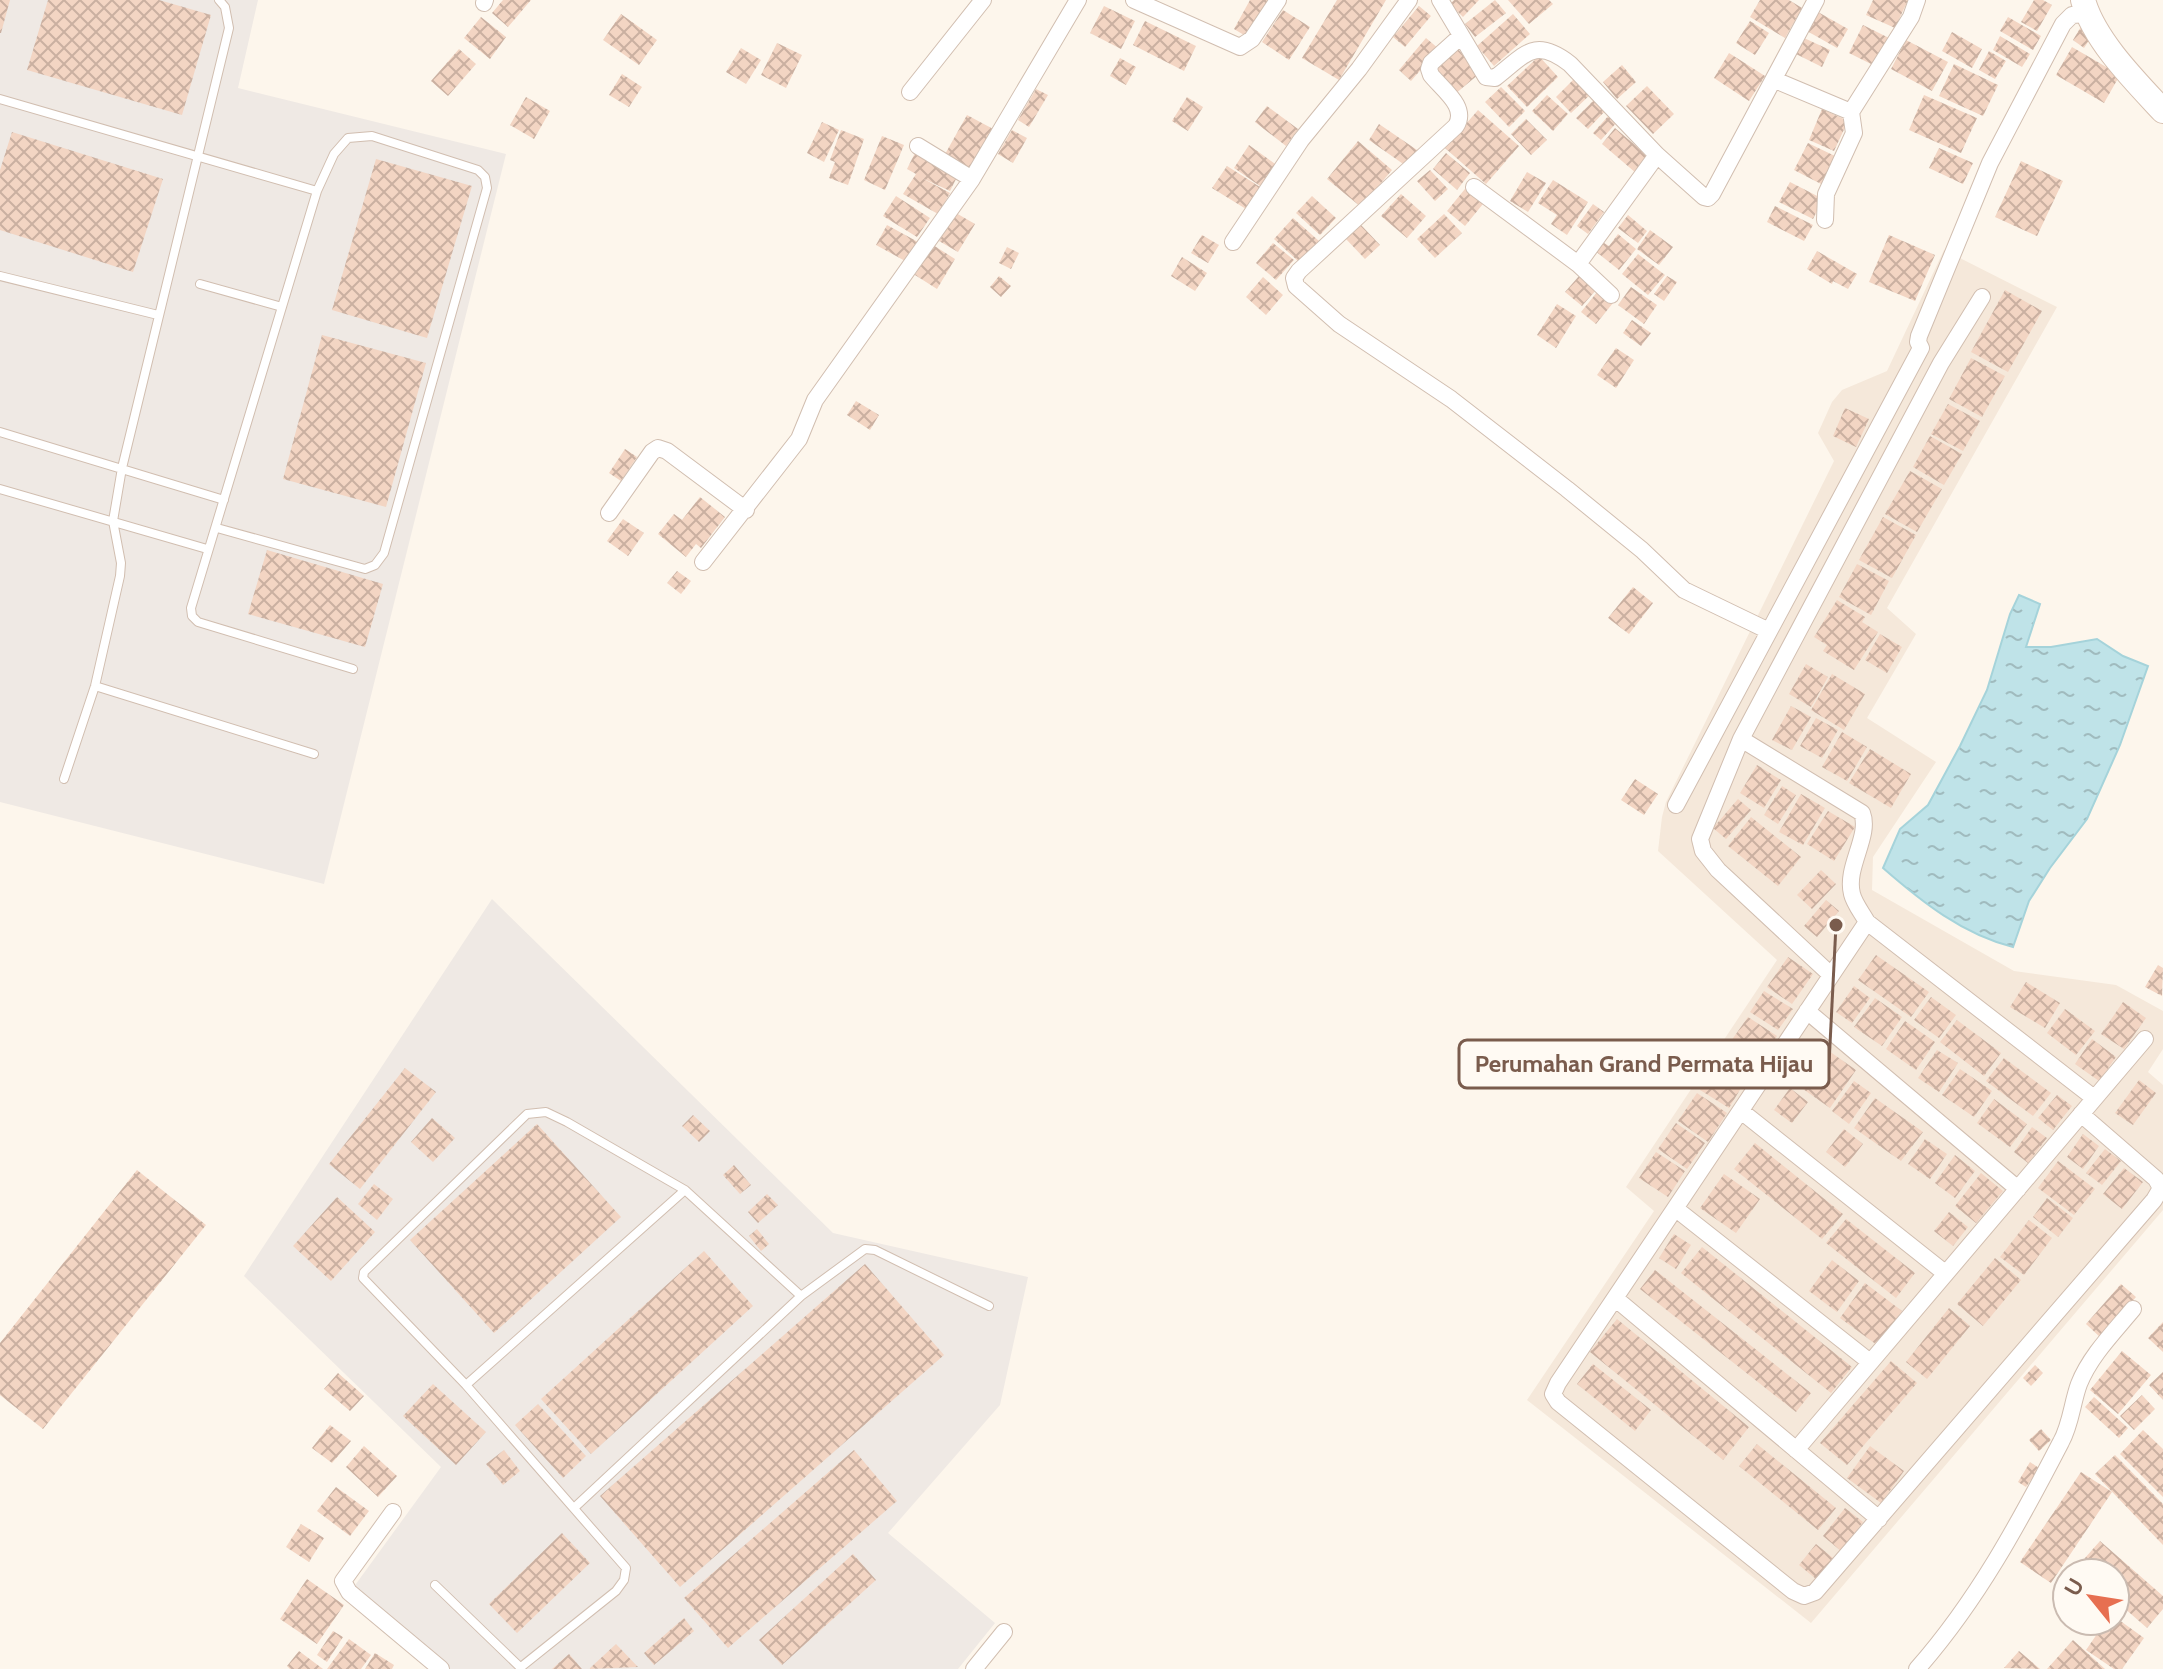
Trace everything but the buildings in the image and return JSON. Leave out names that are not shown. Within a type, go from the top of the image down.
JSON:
[{"type":"street","points":[[910,92],[983,0]]},
{"type":"street","points":[[703,562],[799,439],[815,400],[972,179],[1078,0]]},
{"type":"street","points":[[1134,0],[1240,47],[1252,39],[1278,0]]},
{"type":"street","points":[[1233,242],[1301,140],[1359,69],[1409,0]]},
{"type":"street","points":[[1440,0],[1490,80],[1530,51],[1542,49],[1554,52],[1570,64],[1657,155],[1708,198],[1816,0]]},
{"type":"street","points":[[1825,220],[1826,194],[1854,133],[1851,112],[1911,17],[1917,0]]},
{"type":"street","points":[[1941,363],[1921,348],[1919,336],[1990,163],[2063,24],[2085,7],[2126,70],[2163,111]]},
{"type":"street","points":[[1461,36],[1431,63],[1429,69],[1461,110],[1456,126],[1299,271],[1294,278],[1296,286],[1339,324],[1451,399],[1567,489],[1642,550],[1684,590],[1769,631]]},
{"type":"street","points":[[1775,80],[1851,112]]},
{"type":"street","points":[[918,146],[972,179]]},
{"type":"street","points":[[1578,264],[1657,155]]},
{"type":"street","points":[[1474,187],[1578,264],[1611,295]]},
{"type":"street","points":[[1831,975],[1718,870],[1703,851],[1700,839],[1741,739],[1941,363],[1982,297]]},
{"type":"street","points":[[1676,805],[1921,348]]},
{"type":"street","points":[[609,513],[658,448],[667,451],[746,510]]},
{"type":"street","points":[[1741,739],[1862,813],[1865,824],[1851,871],[1852,894],[1867,922],[2094,1098]]},
{"type":"street","points":[[1867,922],[1558,1383],[1553,1394],[1558,1402],[1793,1591],[1804,1596],[1815,1592],[2154,1200],[2161,1188],[2156,1179],[2081,1114]]},
{"type":"street","points":[[1807,1011],[2018,1189]]},
{"type":"street","points":[[1796,1450],[2145,1039]]},
{"type":"street","points":[[1741,1111],[1945,1273]]},
{"type":"street","points":[[1676,1209],[1870,1362]]},
{"type":"street","points":[[1616,1299],[1879,1519]]},
{"type":"street","points":[[1917,1669],[1965,1611],[2017,1525],[2063,1438],[2079,1384],[2089,1365],[2133,1309]]},
{"type":"street","points":[[393,1512],[343,1581],[349,1592],[441,1669]]},
{"type":"street","points":[[974,1669],[1004,1632]]},
{"type":"lane","points":[[64,779],[95,686],[120,576],[121,563],[113,521],[122,468],[229,28],[225,7],[219,0]]},
{"type":"lane","points":[[0,99],[317,191]]},
{"type":"lane","points":[[217,528],[365,569],[375,565],[384,553],[487,188],[485,177],[478,170],[372,136],[348,138],[334,154],[317,191],[191,608],[192,616],[198,622],[353,669]]},
{"type":"lane","points":[[0,276],[158,315]]},
{"type":"lane","points":[[200,284],[282,307]]},
{"type":"lane","points":[[0,432],[224,500]]},
{"type":"lane","points":[[0,489],[207,549]]},
{"type":"lane","points":[[95,686],[314,754]]},
{"type":"lane","points":[[435,1585],[521,1668],[616,1591],[624,1580],[626,1568],[466,1385],[363,1278],[364,1272],[527,1114],[546,1112],[567,1122],[685,1190],[801,1296]]},
{"type":"lane","points":[[466,1385],[685,1190]]},
{"type":"lane","points":[[574,1508],[801,1296],[865,1249],[875,1250],[989,1306]]},
{"type":"shaded area","points":[[0,0],[258,0],[238,88],[506,154],[324,884],[0,802]]},
{"type":"shaded area","points":[[1944,250],[2057,307],[1887,608],[1916,634],[1867,718],[1936,762],[1873,857],[1872,890],[2014,971],[2116,985],[2163,1011],[2163,1049],[2148,1072],[2163,1085],[2163,1210],[1811,1623],[1527,1400],[1654,1211],[1626,1187],[1777,960],[1658,851],[1662,817],[1666,802],[1834,461],[1818,433],[1832,402],[1842,390],[1887,371]]},
{"type":"shaded area","points":[[492,899],[833,1233],[1028,1277],[1000,1405],[888,1533],[995,1623],[958,1669],[440,1669],[353,1588],[441,1467],[244,1276]]},
{"type":"water","points":[[2019,595],[2040,604],[2026,647],[2051,647],[2097,639],[2123,656],[2148,666],[2120,745],[2087,819],[2029,901],[2013,947],[1960,925],[1928,905],[1883,868],[1900,829],[1928,805],[1960,746],[1987,690],[2010,614]]},
{"type":"place","name":"Perumahan Grand Permata Hijau","points":[[1836,925]]}]
